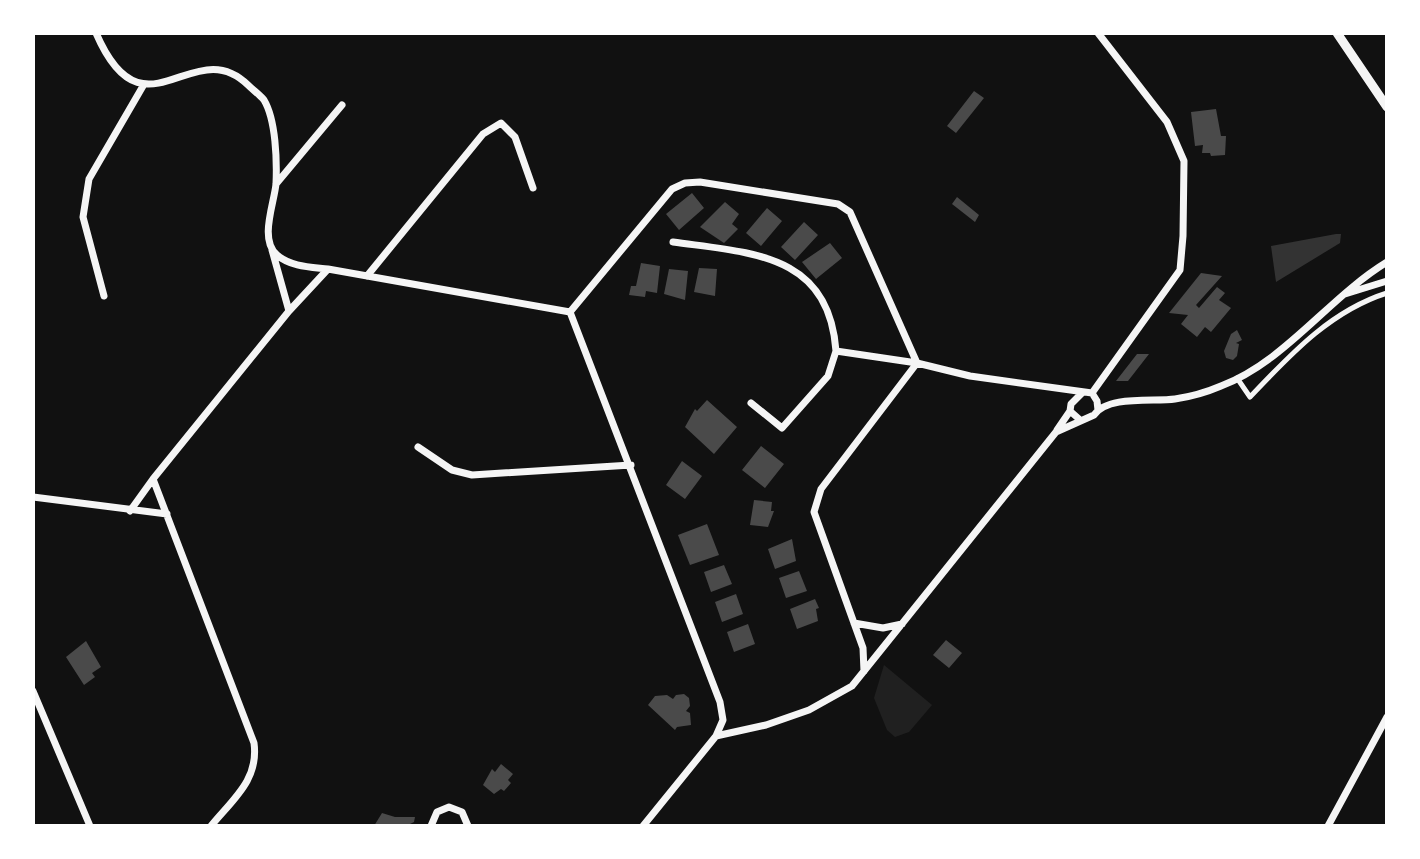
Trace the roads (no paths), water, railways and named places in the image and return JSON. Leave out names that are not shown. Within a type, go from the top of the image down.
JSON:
[{"type":"street","points":[[96,33],[107,58],[121,75],[144,86],[166,83],[196,71],[222,69],[244,81],[264,101],[275,142],[276,185],[268,234],[289,311]]},
{"type":"street","points":[[716,736],[766,725],[809,710],[852,686],[1056,432],[1070,411],[1071,404],[1088,393],[1180,270],[1184,161],[1167,122],[1098,33]]},
{"type":"street","points":[[1337,33],[1387,107]]},
{"type":"street","points":[[104,296],[83,217],[89,179],[144,86]]},
{"type":"street","points":[[276,185],[342,104]]},
{"type":"street","points":[[367,276],[483,134],[501,123],[515,137],[533,188]]},
{"type":"street","points":[[570,312],[672,189],[700,182],[838,204],[850,212],[917,363]]},
{"type":"street","points":[[673,242],[764,255],[796,270],[821,296],[834,325],[836,351],[828,376],[782,428],[751,403]]},
{"type":"street","points":[[272,245],[274,253],[288,263],[570,312]]},
{"type":"street","points":[[1056,432],[1079,419],[1094,415],[1098,410],[1127,400],[1175,399],[1222,386],[1267,361],[1338,297],[1387,262]]},
{"type":"street","points":[[130,511],[289,311],[328,270]]},
{"type":"street","points":[[1338,297],[1387,281]]},
{"type":"street","points":[[1237,378],[1250,397],[1319,330],[1360,303],[1387,293]]},
{"type":"street","points":[[570,312],[720,702],[723,720],[716,736],[643,826]]},
{"type":"street","points":[[836,351],[917,363],[970,376],[1088,393],[1097,401],[1098,410]]},
{"type":"street","points":[[864,672],[863,649],[814,512],[821,489],[917,363]]},
{"type":"street","points":[[1070,411],[1079,419]]},
{"type":"street","points":[[418,447],[452,470],[472,475],[631,465]]},
{"type":"street","points":[[153,479],[254,743],[257,762],[252,776],[211,826]]},
{"type":"street","points":[[33,497],[167,514]]},
{"type":"street","points":[[854,623],[883,628],[902,624]]},
{"type":"street","points":[[33,691],[90,826]]},
{"type":"street","points":[[1328,826],[1387,717]]},
{"type":"street","points":[[431,826],[437,811],[449,807],[462,812],[468,826]]}]
